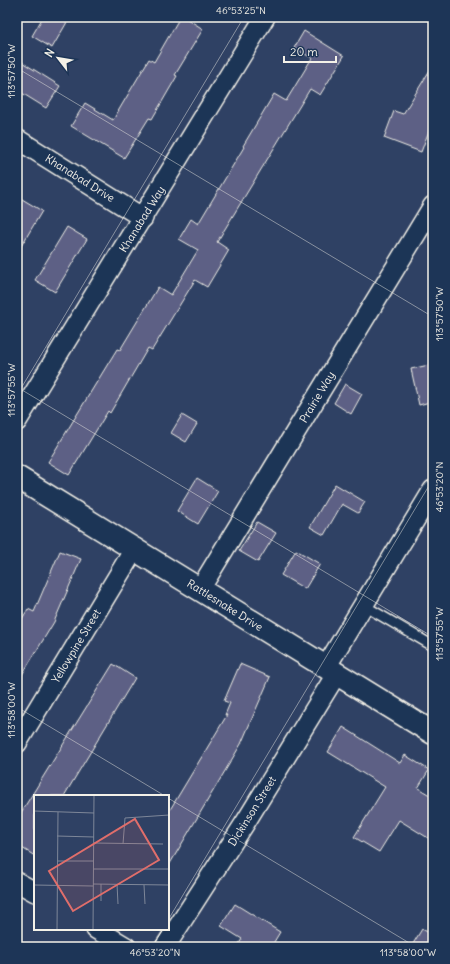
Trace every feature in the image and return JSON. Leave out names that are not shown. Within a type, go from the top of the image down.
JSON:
[{"type":"street","name":"Khanabad Way","points":[[17,421],[265,17]]},
{"type":"street","name":"Khanabad Drive","points":[[17,138],[143,218]]},
{"type":"street","name":"Prairie Way","points":[[200,589],[433,206]]},
{"type":"street","name":"Rattlesnake Drive","points":[[17,477],[135,548],[433,733]]},
{"type":"street","name":"Dickinson Street","points":[[165,947],[245,823],[332,670],[363,605],[433,490]]},
{"type":"street","name":"Yellowpine Street","points":[[17,743],[135,548]]},
{"type":"street","points":[[17,882],[34,891]]},
{"type":"street","points":[[98,930],[126,947]]},
{"type":"lane","points":[[363,605],[433,646]]},
{"type":"building","points":[[43,17],[70,17],[52,48],[32,36]]},
{"type":"building","points":[[180,17],[184,17],[203,29],[175,75],[177,76],[152,119],[149,118],[124,158],[71,126],[85,103],[113,120],[149,59],[154,62]]},
{"type":"building","points":[[304,31],[344,56],[320,95],[310,89],[217,242],[229,250],[207,287],[195,280],[152,350],[148,348],[110,413],[108,411],[69,475],[48,462],[117,349],[120,350],[158,287],[171,295],[198,250],[179,239],[191,219],[198,224],[274,94],[286,101],[312,58],[294,48]]},
{"type":"building","points":[[17,59],[60,86],[46,108],[17,90]]},
{"type":"building","points":[[433,65],[433,120],[421,152],[384,138],[394,111],[403,114]]},
{"type":"building","points":[[17,196],[42,211],[17,253]]},
{"type":"building","points":[[67,227],[87,239],[55,292],[35,280]]},
{"type":"building","points":[[433,364],[433,401],[419,405],[411,369]]},
{"type":"building","points":[[345,384],[362,394],[351,414],[334,403]]},
{"type":"building","points":[[182,415],[197,424],[186,442],[171,433]]},
{"type":"building","points":[[197,478],[218,491],[198,524],[177,511]]},
{"type":"building","points":[[335,484],[365,502],[358,513],[342,504],[324,535],[310,527]]},
{"type":"building","points":[[257,522],[276,533],[258,562],[239,551]]},
{"type":"building","points":[[296,550],[320,564],[305,589],[281,575]]},
{"type":"building","points":[[60,551],[81,559],[54,622],[17,683],[17,627],[28,609],[34,612]]},
{"type":"building","points":[[113,664],[135,678],[65,795],[34,795],[34,855],[17,845],[17,819]]},
{"type":"building","points":[[240,664],[270,677],[241,744],[169,865],[169,811],[227,715],[225,715],[230,703],[224,701]]},
{"type":"building","points":[[343,727],[400,763],[405,755],[429,770],[418,788],[433,797],[433,841],[399,820],[379,852],[354,837],[385,787],[328,752]]},
{"type":"building","points":[[235,904],[280,932],[271,947],[237,947],[242,939],[221,926]]},
{"type":"building","points":[[422,929],[433,935],[433,947],[411,947]]}]
